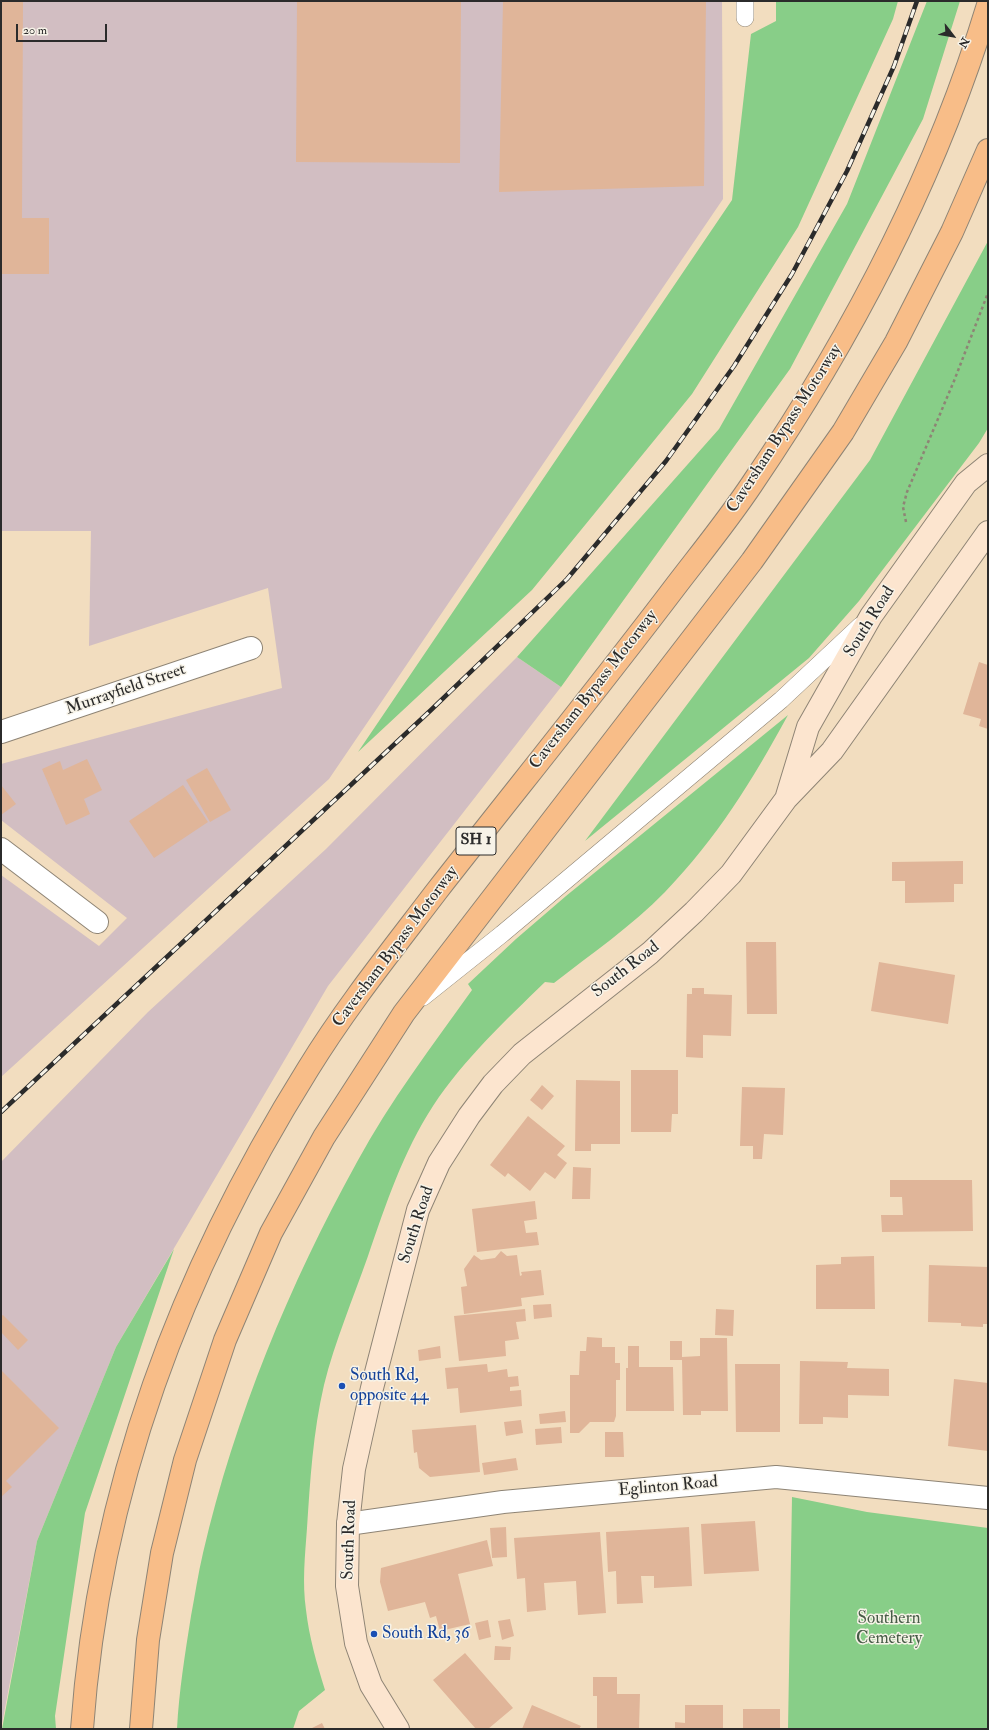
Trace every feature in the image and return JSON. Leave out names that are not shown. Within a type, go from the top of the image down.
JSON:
[{"type":"highway","name":"Caversham Bypass Motorway","points":[[82,1729],[86,1679],[101,1582],[121,1490],[150,1393],[184,1302],[226,1214],[282,1112],[344,1013],[522,782],[644,628],[750,488],[824,374],[872,286],[903,224],[942,134],[976,46],[988,5]]},
{"type":"highway","name":"SH 1","points":[[141,1729],[148,1640],[162,1554],[184,1460],[225,1340],[271,1233],[324,1137],[404,1013],[752,561],[843,432],[896,342],[952,232],[988,150]]},
{"type":"main road","name":"South Road","points":[[786,799],[808,727],[871,616],[966,484],[988,465]]},
{"type":"main road","name":"South Road","points":[[398,1729],[371,1685],[356,1643],[347,1586],[348,1524],[354,1469],[372,1388],[418,1210],[439,1163],[469,1116],[498,1079],[522,1054],[650,953],[694,912],[731,874],[786,799],[832,751],[988,532]]},
{"type":"street","name":"Murrayfield Street","points":[[1,732],[251,648]]},
{"type":"street","points":[[1,849],[97,922]]},
{"type":"street","name":"Eglinton Road","points":[[348,1524],[503,1502],[776,1476],[988,1498]]},
{"type":"lane","points":[[745,1],[745,18]]},
{"type":"lane","points":[[404,1013],[502,934],[781,700],[871,616]]},
{"type":"path","points":[[908,524],[905,518],[904,507],[907,492],[954,381],[988,293]]},
{"type":"shaded area","points":[[1,1],[722,1],[723,199],[329,779],[1,1077],[1,875],[99,946],[127,918],[1,820],[1,764],[282,688],[268,588],[89,646],[91,531],[1,531]]},
{"type":"shaded area","points":[[517,657],[561,687],[328,986],[116,1347],[37,1541],[1,1729],[1,1162],[148,1012],[326,849]]},
{"type":"green space","points":[[776,1],[898,1],[893,19],[798,227],[692,394],[532,590],[358,752],[732,200],[751,34],[776,21]]},
{"type":"green space","points":[[927,1],[960,1],[923,119],[790,369],[561,687],[517,657],[719,429],[847,204]]},
{"type":"green space","points":[[988,241],[988,428],[979,443],[859,601],[809,658],[585,841],[870,460]]},
{"type":"green space","points":[[788,715],[747,786],[717,830],[684,872],[639,916],[611,939],[554,983],[545,982],[500,1026],[458,1072],[445,1089],[422,1124],[404,1160],[328,1369],[317,1421],[309,1492],[304,1590],[309,1630],[325,1690],[299,1711],[293,1729],[177,1729],[184,1658],[203,1553],[231,1451],[266,1352],[287,1304],[332,1208],[383,1117],[472,990],[468,984],[516,939],[566,896]]},
{"type":"green space","points":[[174,1249],[85,1513],[55,1716],[56,1729],[2,1729],[37,1541],[116,1347]]},
{"type":"green space","name":"Southern Cemetery","points":[[792,1497],[867,1512],[988,1528],[988,1729],[788,1729]]},
{"type":"building","points":[[1,1],[23,1],[22,218],[49,218],[49,274],[1,274]]},
{"type":"building","points":[[297,1],[461,1],[460,163],[296,162]]},
{"type":"building","points":[[503,1],[706,1],[704,186],[499,192]]},
{"type":"building","points":[[979,662],[988,665],[988,729],[979,726],[981,719],[963,714]]},
{"type":"building","points":[[87,759],[102,790],[84,799],[90,814],[66,825],[42,769],[60,761],[63,770]]},
{"type":"building","points":[[207,768],[231,810],[210,822],[186,780]]},
{"type":"building","points":[[1,785],[16,804],[1,815]]},
{"type":"building","points":[[183,785],[208,822],[154,858],[129,821]]},
{"type":"building","points":[[963,861],[963,884],[954,884],[954,902],[905,903],[905,881],[892,881],[892,862]]},
{"type":"building","points":[[746,942],[776,942],[777,1014],[747,1014]]},
{"type":"building","points":[[879,962],[955,975],[948,1024],[871,1011]]},
{"type":"building","points":[[692,988],[704,988],[704,994],[732,995],[731,1036],[703,1035],[703,1058],[686,1057],[687,994],[692,994]]},
{"type":"building","points":[[631,1070],[678,1070],[678,1114],[672,1114],[671,1132],[631,1132]]},
{"type":"building","points":[[576,1080],[620,1081],[620,1144],[591,1144],[591,1151],[575,1151]]},
{"type":"building","points":[[542,1085],[554,1096],[542,1110],[530,1100]]},
{"type":"building","points":[[742,1087],[785,1088],[783,1135],[764,1134],[762,1159],[753,1159],[753,1146],[740,1146]]},
{"type":"building","points":[[528,1116],[565,1146],[557,1155],[567,1163],[555,1179],[545,1172],[530,1191],[508,1173],[505,1177],[490,1165]]},
{"type":"building","points":[[573,1167],[591,1168],[590,1199],[572,1199]]},
{"type":"building","points":[[890,1180],[972,1180],[973,1231],[882,1232],[881,1215],[903,1215],[902,1197],[890,1197]]},
{"type":"building","points":[[535,1201],[537,1219],[524,1221],[526,1233],[537,1232],[539,1245],[477,1252],[472,1209]]},
{"type":"building","points":[[501,1251],[507,1256],[517,1255],[520,1276],[522,1275],[521,1272],[541,1270],[544,1295],[521,1298],[522,1306],[464,1314],[461,1287],[467,1286],[464,1269],[474,1255],[481,1260],[495,1258]]},
{"type":"building","points":[[874,1256],[875,1309],[816,1309],[816,1265],[841,1264],[841,1257]]},
{"type":"building","points":[[929,1265],[988,1267],[988,1324],[983,1324],[983,1327],[961,1326],[961,1323],[928,1322]]},
{"type":"building","points":[[551,1304],[552,1317],[534,1319],[533,1305]]},
{"type":"building","points":[[525,1309],[526,1321],[516,1322],[519,1339],[505,1341],[506,1356],[459,1361],[454,1316]]},
{"type":"building","points":[[716,1309],[734,1310],[733,1336],[715,1335]]},
{"type":"building","points":[[3,1315],[28,1340],[18,1350],[1,1332],[1,1316]]},
{"type":"building","points":[[587,1337],[602,1338],[602,1347],[615,1347],[615,1363],[620,1363],[620,1380],[616,1380],[616,1416],[614,1422],[590,1422],[579,1433],[570,1433],[570,1375],[579,1375],[580,1351],[586,1351]]},
{"type":"building","points":[[700,1338],[727,1338],[728,1411],[701,1411],[701,1415],[683,1415],[682,1360],[670,1360],[670,1341],[682,1341],[682,1357],[700,1356]]},
{"type":"building","points":[[440,1346],[441,1358],[419,1361],[418,1350]]},
{"type":"building","points":[[628,1346],[639,1346],[639,1367],[673,1367],[674,1411],[626,1411],[626,1368],[628,1368]]},
{"type":"building","points":[[800,1361],[848,1362],[847,1368],[889,1369],[889,1396],[848,1395],[848,1418],[823,1417],[823,1424],[799,1424]]},
{"type":"building","points":[[487,1364],[488,1372],[507,1369],[508,1377],[518,1376],[519,1386],[510,1387],[510,1391],[521,1390],[522,1406],[460,1413],[458,1388],[447,1389],[445,1368]]},
{"type":"building","points":[[735,1364],[780,1364],[780,1432],[736,1432]]},
{"type":"building","points":[[1,1370],[59,1428],[6,1481],[12,1487],[1,1497]]},
{"type":"building","points":[[954,1379],[988,1383],[988,1451],[948,1446]]},
{"type":"building","points":[[565,1411],[566,1422],[540,1424],[539,1414]]},
{"type":"building","points":[[521,1420],[523,1433],[506,1436],[504,1422]]},
{"type":"building","points":[[476,1425],[480,1472],[430,1477],[419,1468],[417,1452],[414,1453],[412,1430]]},
{"type":"building","points":[[561,1427],[562,1443],[536,1445],[535,1429]]},
{"type":"building","points":[[605,1432],[623,1432],[624,1457],[605,1457]]},
{"type":"building","points":[[516,1458],[518,1470],[484,1475],[482,1463]]},
{"type":"building","points":[[755,1521],[759,1571],[704,1574],[701,1524]]},
{"type":"building","points":[[506,1527],[507,1557],[492,1558],[490,1528]]},
{"type":"building","points":[[689,1527],[692,1586],[654,1588],[654,1576],[641,1576],[643,1603],[617,1604],[616,1571],[608,1572],[606,1532]]},
{"type":"building","points":[[600,1532],[606,1613],[578,1615],[576,1581],[544,1583],[546,1610],[527,1612],[525,1578],[517,1579],[514,1538]]},
{"type":"building","points":[[487,1540],[493,1566],[458,1574],[470,1624],[440,1631],[436,1616],[430,1618],[425,1602],[388,1611],[380,1582],[381,1568]]},
{"type":"building","points":[[510,1619],[514,1636],[502,1640],[498,1621]]},
{"type":"building","points":[[488,1620],[491,1637],[479,1640],[475,1623]]},
{"type":"building","points":[[495,1646],[511,1647],[510,1660],[494,1660]]},
{"type":"building","points":[[465,1653],[513,1708],[488,1729],[476,1729],[433,1680]]},
{"type":"building","points":[[593,1677],[617,1677],[617,1694],[640,1694],[639,1729],[597,1729],[597,1696],[593,1696]]},
{"type":"building","points":[[532,1705],[581,1726],[579,1729],[522,1729]]},
{"type":"building","points":[[685,1705],[723,1705],[723,1729],[675,1729],[675,1722],[685,1723]]},
{"type":"building","points":[[743,1709],[780,1709],[780,1729],[743,1729]]},
{"type":"building","points":[[322,1723],[325,1729],[310,1729]]},
{"type":"railway","points":[[1,1112],[431,710],[567,579],[666,461],[734,366],[792,274],[847,171],[894,66],[917,1]]},
{"type":"place","name":"South Rd, opposite 44","points":[[342,1386]]},
{"type":"place","name":"South Rd, 36","points":[[374,1634]]}]
